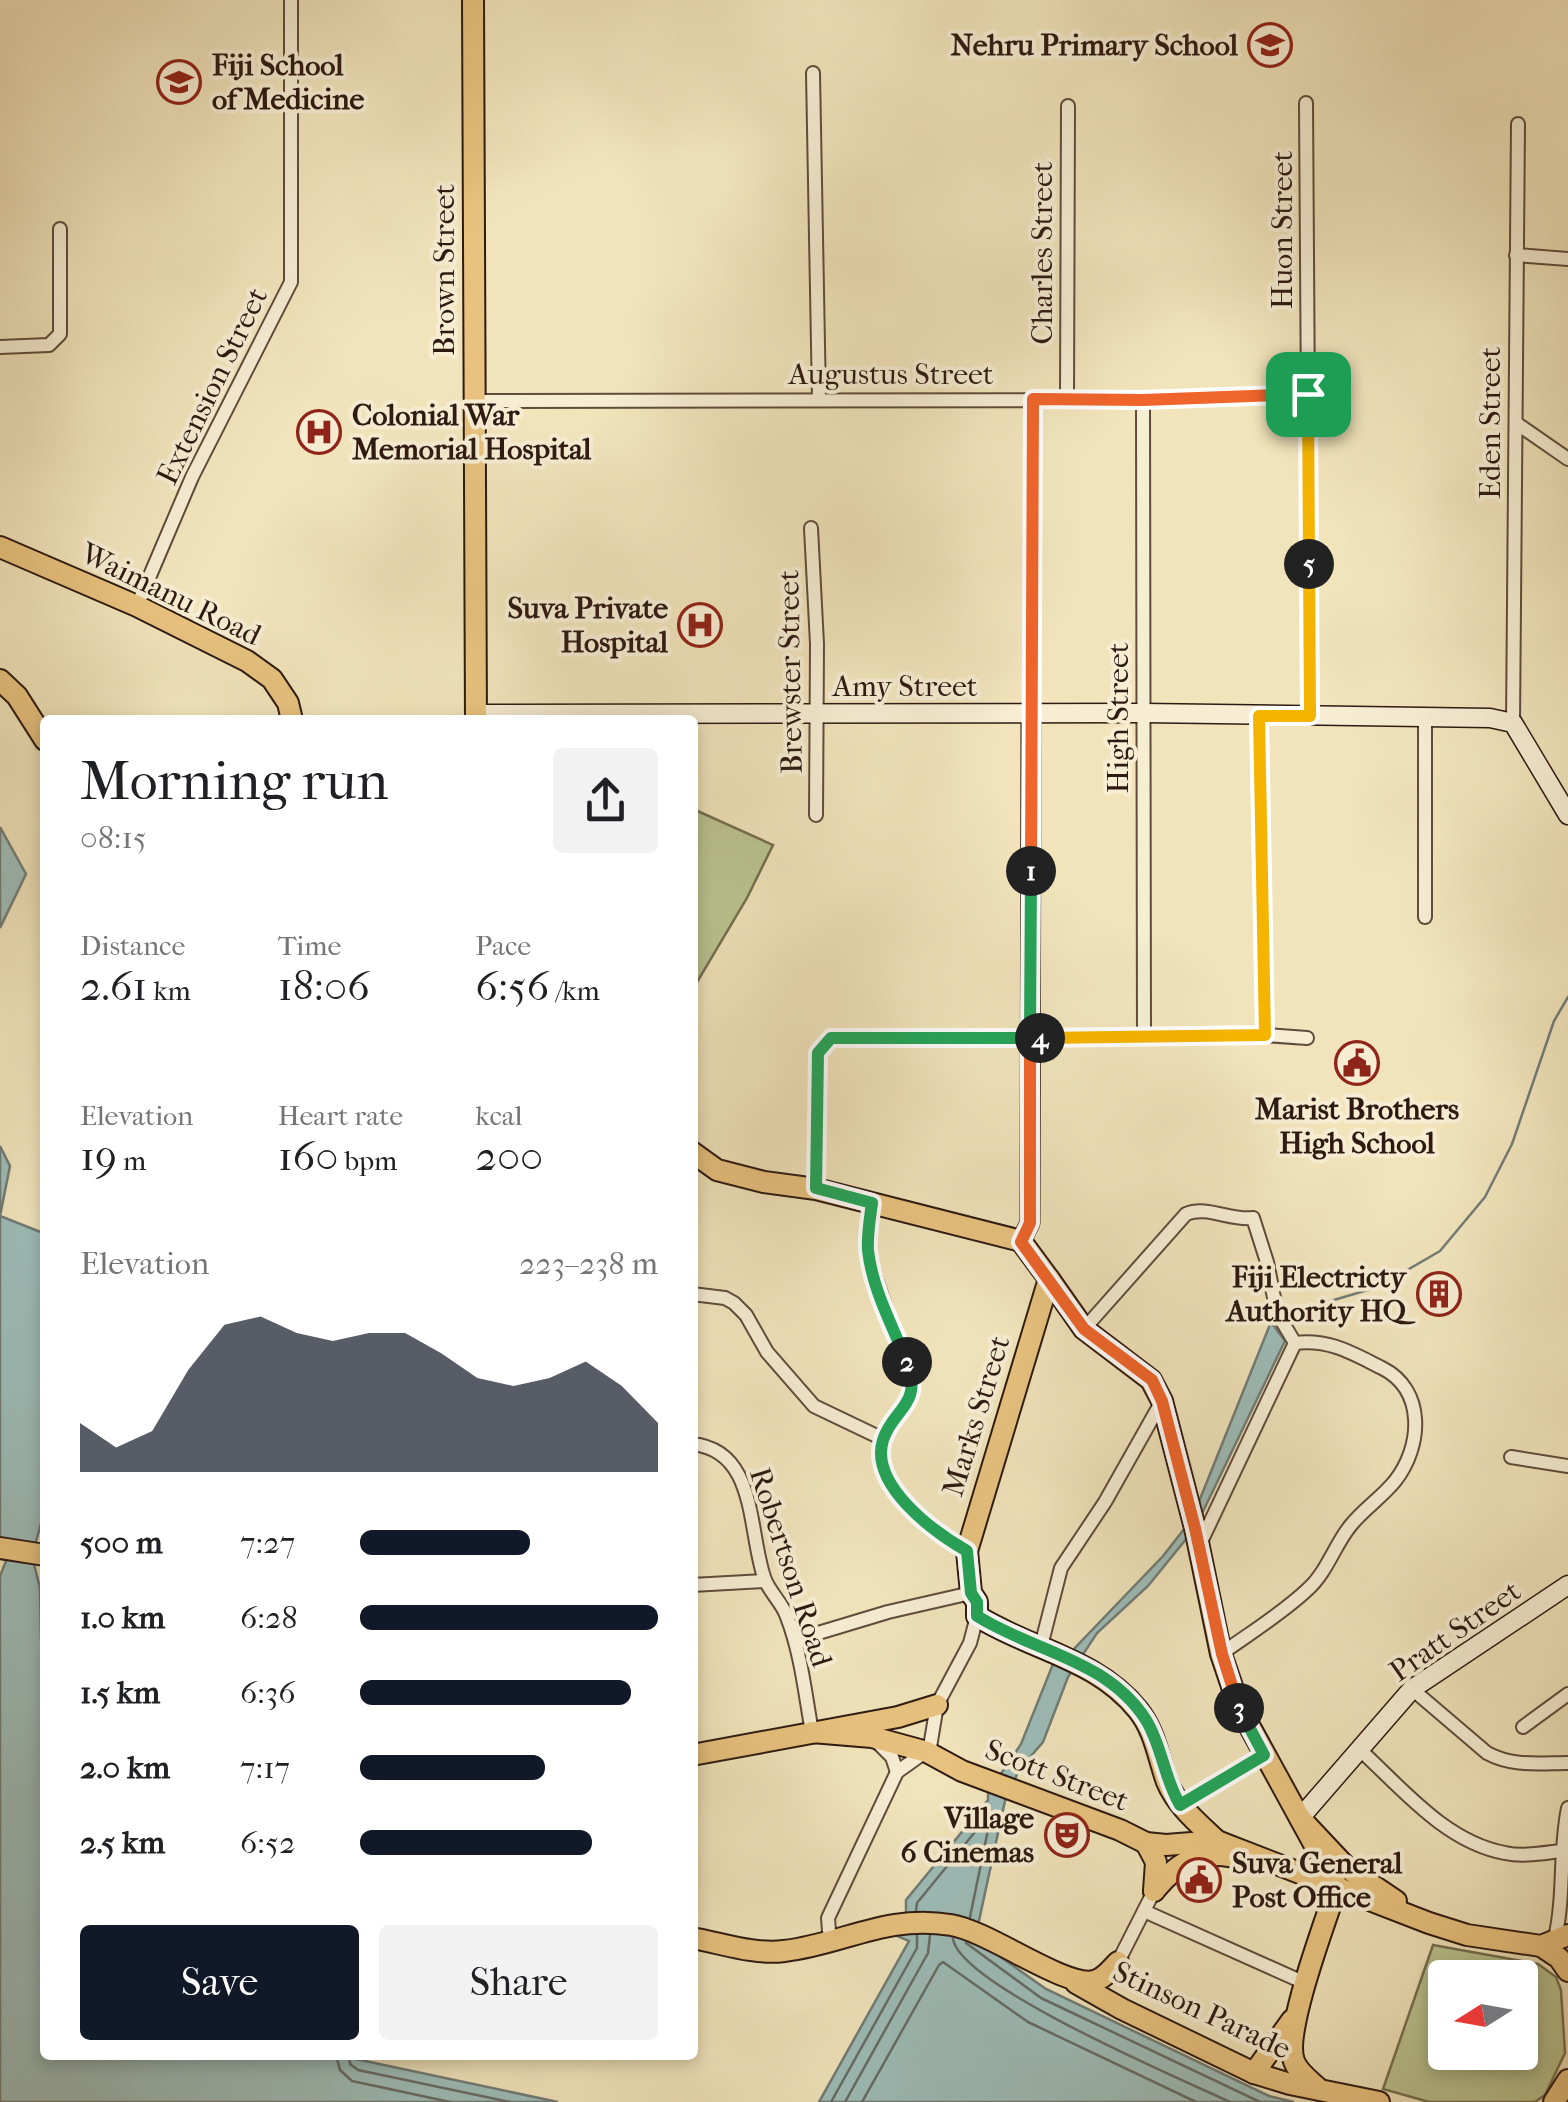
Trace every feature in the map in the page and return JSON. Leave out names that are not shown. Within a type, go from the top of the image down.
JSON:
[{"type":"main road","name":"Brown Street","points":[[473,0],[476,715]]},
{"type":"main road","name":"Waimanu Road","points":[[0,547],[137,606],[260,670],[288,702],[291,715]]},
{"type":"main road","points":[[0,680],[17,696],[40,732]]},
{"type":"main road","points":[[1021,1242],[1030,1223],[1031,713]]},
{"type":"main road","name":"Amy Street","points":[[698,715],[1144,713],[1490,718],[1512,723]]},
{"type":"main road","points":[[1512,723],[1568,815]]},
{"type":"main road","points":[[698,1156],[718,1170],[764,1182],[816,1188],[1021,1242],[1084,1329],[1152,1380],[1162,1401],[1220,1645],[1239,1707],[1337,1886],[1296,2014],[1292,2055],[1298,2070],[1320,2090]]},
{"type":"main road","name":"Marks Street","points":[[977,1616],[967,1551],[1049,1279]]},
{"type":"main road","points":[[0,1548],[40,1556]]},
{"type":"main road","name":"Pratt Street","points":[[1300,1818],[1412,1689],[1568,1586]]},
{"type":"main road","points":[[977,1616],[1082,1663],[1113,1684],[1147,1722],[1168,1784],[1180,1805],[1217,1841]]},
{"type":"main road","points":[[698,1754],[898,1717],[937,1705]]},
{"type":"main road","name":"Scott Street","points":[[812,1732],[872,1737],[927,1752],[1146,1843],[1217,1841],[1428,1923]]},
{"type":"main road","points":[[1300,1818],[1346,1868],[1428,1923],[1467,1935],[1558,1950]]},
{"type":"main road","points":[[1146,1843],[1156,1862],[1154,1891]]},
{"type":"main road","points":[[1154,1891],[1182,1861],[1195,1857],[1240,1857],[1320,1892],[1325,1924]]},
{"type":"main road","name":"Stinson Parade","points":[[698,1939],[779,1952],[835,1933],[895,1924],[935,1923],[980,1933],[1122,2009],[1254,2072],[1379,2102]]},
{"type":"main road","points":[[1062,1974],[1086,1982],[1097,1980],[1118,1962]]},
{"type":"main road","points":[[1118,1962],[1114,1988],[1122,2009]]},
{"type":"main road","points":[[1254,2072],[1296,2014]]},
{"type":"street","name":"Extension Street","points":[[137,606],[192,477],[291,282],[292,0]]},
{"type":"street","points":[[813,73],[819,399]]},
{"type":"street","name":"Huon Street","points":[[1306,103],[1310,716]]},
{"type":"street","name":"Charles Street","points":[[1067,400],[1068,106]]},
{"type":"street","name":"Eden Street","points":[[1512,723],[1518,124]]},
{"type":"street","points":[[0,347],[48,345],[60,334],[60,229]]},
{"type":"street","points":[[1516,256],[1568,259]]},
{"type":"street","name":"Augustus Street","points":[[474,401],[1143,400],[1308,394]]},
{"type":"street","points":[[1031,713],[1033,399]]},
{"type":"street","name":"High Street","points":[[1143,400],[1144,1036]]},
{"type":"street","points":[[1516,423],[1568,458]]},
{"type":"street","name":"Brewster Street","points":[[812,528],[816,815]]},
{"type":"street","points":[[1259,716],[1265,1035]]},
{"type":"street","points":[[1424,718],[1425,917]]},
{"type":"street","points":[[816,1188],[818,1053],[831,1038],[1307,1038]]},
{"type":"street","points":[[872,1203],[868,1249],[912,1383],[910,1398],[883,1439],[885,1477],[897,1496],[967,1551]]},
{"type":"street","points":[[1084,1329],[1186,1214],[1195,1210],[1236,1219],[1253,1218],[1268,1262],[1276,1313],[1295,1343]]},
{"type":"street","points":[[698,1295],[725,1298],[746,1314],[767,1352],[814,1406],[883,1439]]},
{"type":"street","points":[[1220,1645],[1247,1635],[1311,1588],[1351,1524],[1407,1465],[1415,1440],[1412,1398],[1391,1372],[1334,1344],[1317,1340],[1295,1343]]},
{"type":"street","points":[[1195,1528],[1295,1343]]},
{"type":"street","points":[[1046,1648],[1062,1568],[1162,1401]]},
{"type":"street","name":"Robertson Road","points":[[698,1445],[714,1448],[742,1476],[764,1580],[780,1600],[795,1640],[812,1732]]},
{"type":"street","points":[[1511,1457],[1568,1466]]},
{"type":"street","points":[[698,1584],[764,1580]]},
{"type":"street","points":[[795,1640],[888,1612],[971,1593]]},
{"type":"street","points":[[835,1933],[828,1918],[897,1772],[927,1752],[937,1705],[970,1644],[977,1616]]},
{"type":"street","points":[[1412,1689],[1499,1759],[1513,1764],[1568,1763]]},
{"type":"street","points":[[1523,1728],[1568,1694]]},
{"type":"street","points":[[872,1737],[892,1757],[897,1772]]},
{"type":"street","points":[[1358,1748],[1436,1820],[1476,1846],[1508,1854],[1561,1851]]},
{"type":"street","points":[[1180,1805],[1264,1755]]},
{"type":"street","points":[[1558,1950],[1565,1914],[1561,1851],[1568,1810]]},
{"type":"street","points":[[1118,1962],[1154,1891]]},
{"type":"street","points":[[1144,1911],[1305,1983]]},
{"type":"green space","points":[[698,811],[773,845],[698,981]]},
{"type":"green space","points":[[1433,1945],[1516,1960],[1428,1960],[1428,2070],[1538,2070],[1538,1964],[1556,1977],[1561,1990],[1565,2053],[1545,2095],[1535,2102],[1429,2102],[1383,2089]]},
{"type":"water","points":[[0,827],[26,874],[0,928]]},
{"type":"water","points":[[0,1146],[10,1166],[0,1216]]},
{"type":"water","points":[[0,1216],[40,1232],[40,1527],[32,1556],[40,1588],[40,2060],[361,2060],[558,2102],[0,2102],[0,1576],[6,1561],[0,1556]]},
{"type":"water","points":[[1271,1322],[1285,1341],[1195,1528],[1148,1586],[1097,1633],[1068,1677],[1043,1742],[1019,1770],[1005,1801],[975,1939],[1046,1989],[1269,2096],[1294,2102],[819,2102],[909,1941],[897,1936],[896,1916],[906,1914],[906,1900],[988,1800],[988,1793],[1021,1744],[1053,1664],[1069,1654],[1163,1556],[1192,1519]]},
{"type":"waterway","points":[[1287,1324],[1310,1307],[1378,1287],[1440,1251],[1485,1197],[1512,1144],[1554,1021],[1568,997]]},
{"type":"place","name":"Nehru Primary School","points":[[1270,45]]},
{"type":"place","name":"Fiji School of Medicine","points":[[179,82]]},
{"type":"place","name":"Colonial War Memorial Hospital","points":[[319,432]]},
{"type":"place","name":"Suva Private Hospital","points":[[700,625]]},
{"type":"place","name":"Marist Brothers High School","points":[[1357,1063]]},
{"type":"place","name":"Fiji Electricty Authority HQ","points":[[1439,1294]]},
{"type":"place","name":"Village 6 Cinemas","points":[[1067,1835]]},
{"type":"place","name":"Suva General Post Office","points":[[1199,1880]]},
{"type":"route","points":[[1308,394],[1033,399],[1030,1038],[831,1038],[818,1053],[816,1188],[872,1203],[868,1249],[912,1383],[910,1398],[883,1439],[885,1477],[897,1496],[967,1551],[977,1616],[1082,1663],[1131,1702],[1147,1722],[1168,1784],[1180,1805],[1264,1755],[1239,1707],[1222,1654],[1162,1401],[1152,1380],[1084,1329],[1021,1242],[1030,1223],[1030,1038],[1265,1035],[1259,716],[1310,716],[1308,394]]}]
